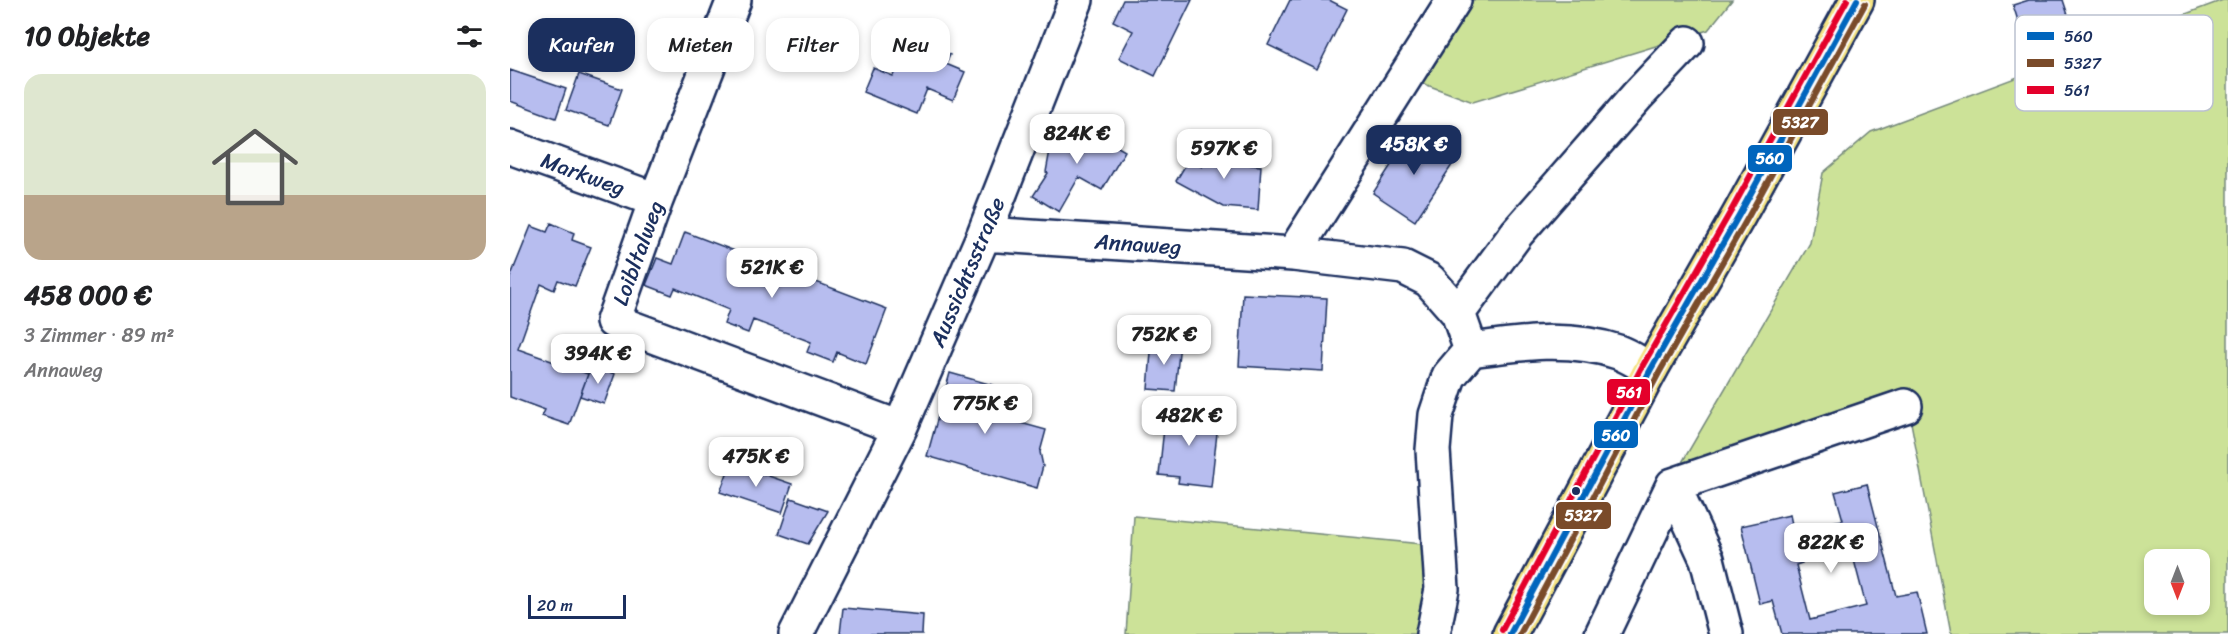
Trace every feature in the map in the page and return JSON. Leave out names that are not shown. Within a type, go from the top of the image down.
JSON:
[{"type":"main road","points":[[1510,634],[1651,369],[1857,0]]},
{"type":"street","name":"Loibltalweg","points":[[734,0],[656,200],[613,321],[900,428]]},
{"type":"street","name":"Aussichtsstraße","points":[[796,634],[900,428],[984,234],[1076,0]]},
{"type":"street","points":[[1293,254],[1454,0]]},
{"type":"street","points":[[1458,313],[1516,233],[1687,43]]},
{"type":"street","name":"Markweg","points":[[510,147],[656,200]]},
{"type":"street","name":"Annaweg","points":[[984,234],[1293,254],[1403,267],[1429,280],[1458,313],[1471,350]]},
{"type":"street","points":[[1433,634],[1442,589],[1433,450],[1436,415],[1449,376],[1471,350],[1528,342],[1577,343],[1619,352],[1651,369]]},
{"type":"street","points":[[1602,634],[1673,485],[1905,406]]},
{"type":"street","points":[[1673,485],[1707,559],[1726,634]]},
{"type":"green space","points":[[1470,0],[1732,0],[1708,30],[1473,102],[1419,82]]},
{"type":"green space","points":[[2228,0],[2228,634],[1951,634],[1906,396],[1677,471],[1810,243],[1823,173],[1871,132],[2015,78],[2015,111],[2213,111],[2213,15],[2183,15]]},
{"type":"green space","points":[[1134,516],[1422,544],[1426,612],[1418,634],[1126,634]]},
{"type":"building","points":[[1123,0],[1192,0],[1155,76],[1119,58],[1133,31],[1113,21]]},
{"type":"building","points":[[1290,0],[1329,0],[1347,9],[1317,69],[1268,45]]},
{"type":"building","points":[[2029,0],[2063,0],[2068,15],[2016,15],[2013,5]]},
{"type":"building","points":[[950,66],[965,72],[953,100],[927,89],[917,114],[863,92],[871,72],[883,72],[893,76],[895,72],[950,72]]},
{"type":"building","points":[[510,70],[566,89],[556,118],[510,101]]},
{"type":"building","points":[[579,74],[622,89],[609,125],[566,110]]},
{"type":"building","points":[[1077,123],[1125,151],[1102,190],[1079,177],[1059,212],[1033,196],[1048,173],[1046,172],[1052,139],[1065,141]]},
{"type":"building","points":[[1413,131],[1456,159],[1415,221],[1373,193]]},
{"type":"building","points":[[1214,144],[1251,165],[1261,166],[1258,210],[1224,207],[1176,181],[1189,159],[1202,167]]},
{"type":"building","points":[[551,223],[574,233],[572,240],[591,247],[575,286],[558,280],[554,290],[541,284],[518,349],[588,374],[569,425],[542,416],[545,410],[510,397],[510,278],[531,226],[547,232]]},
{"type":"building","points":[[685,232],[887,309],[866,364],[837,352],[833,362],[807,352],[811,342],[753,320],[748,333],[724,324],[729,310],[675,288],[672,295],[646,285],[657,258],[673,264]]},
{"type":"building","points":[[1243,294],[1327,298],[1323,371],[1239,366]]},
{"type":"building","points":[[1152,340],[1180,343],[1175,391],[1148,389]]},
{"type":"building","points":[[591,366],[615,374],[604,404],[580,396]]},
{"type":"building","points":[[950,373],[996,386],[988,414],[1046,430],[1040,452],[1043,466],[1037,488],[927,456]]},
{"type":"building","points":[[1166,409],[1219,415],[1211,487],[1178,483],[1179,477],[1159,475]]},
{"type":"building","points":[[731,463],[792,484],[782,513],[720,492]]},
{"type":"building","points":[[1867,484],[1896,596],[1917,592],[1927,634],[1782,634],[1773,601],[1760,604],[1741,526],[1790,515],[1793,529],[1843,520],[1835,492]],"holes":[[[1849,541],[1866,606],[1810,620],[1796,565],[1802,563],[1800,554]]]},
{"type":"building","points":[[791,498],[828,511],[808,544],[779,534]]},
{"type":"building","points":[[843,608],[923,615],[922,634],[840,634]]},
{"type":"transit line","name":"561","points":[[1502,630],[1643,365],[1847,0]]},
{"type":"transit line","name":"560","points":[[1510,634],[1651,369],[1857,0]]},
{"type":"transit line","name":"5327","points":[[1520,634],[1659,373],[1865,4]]}]
